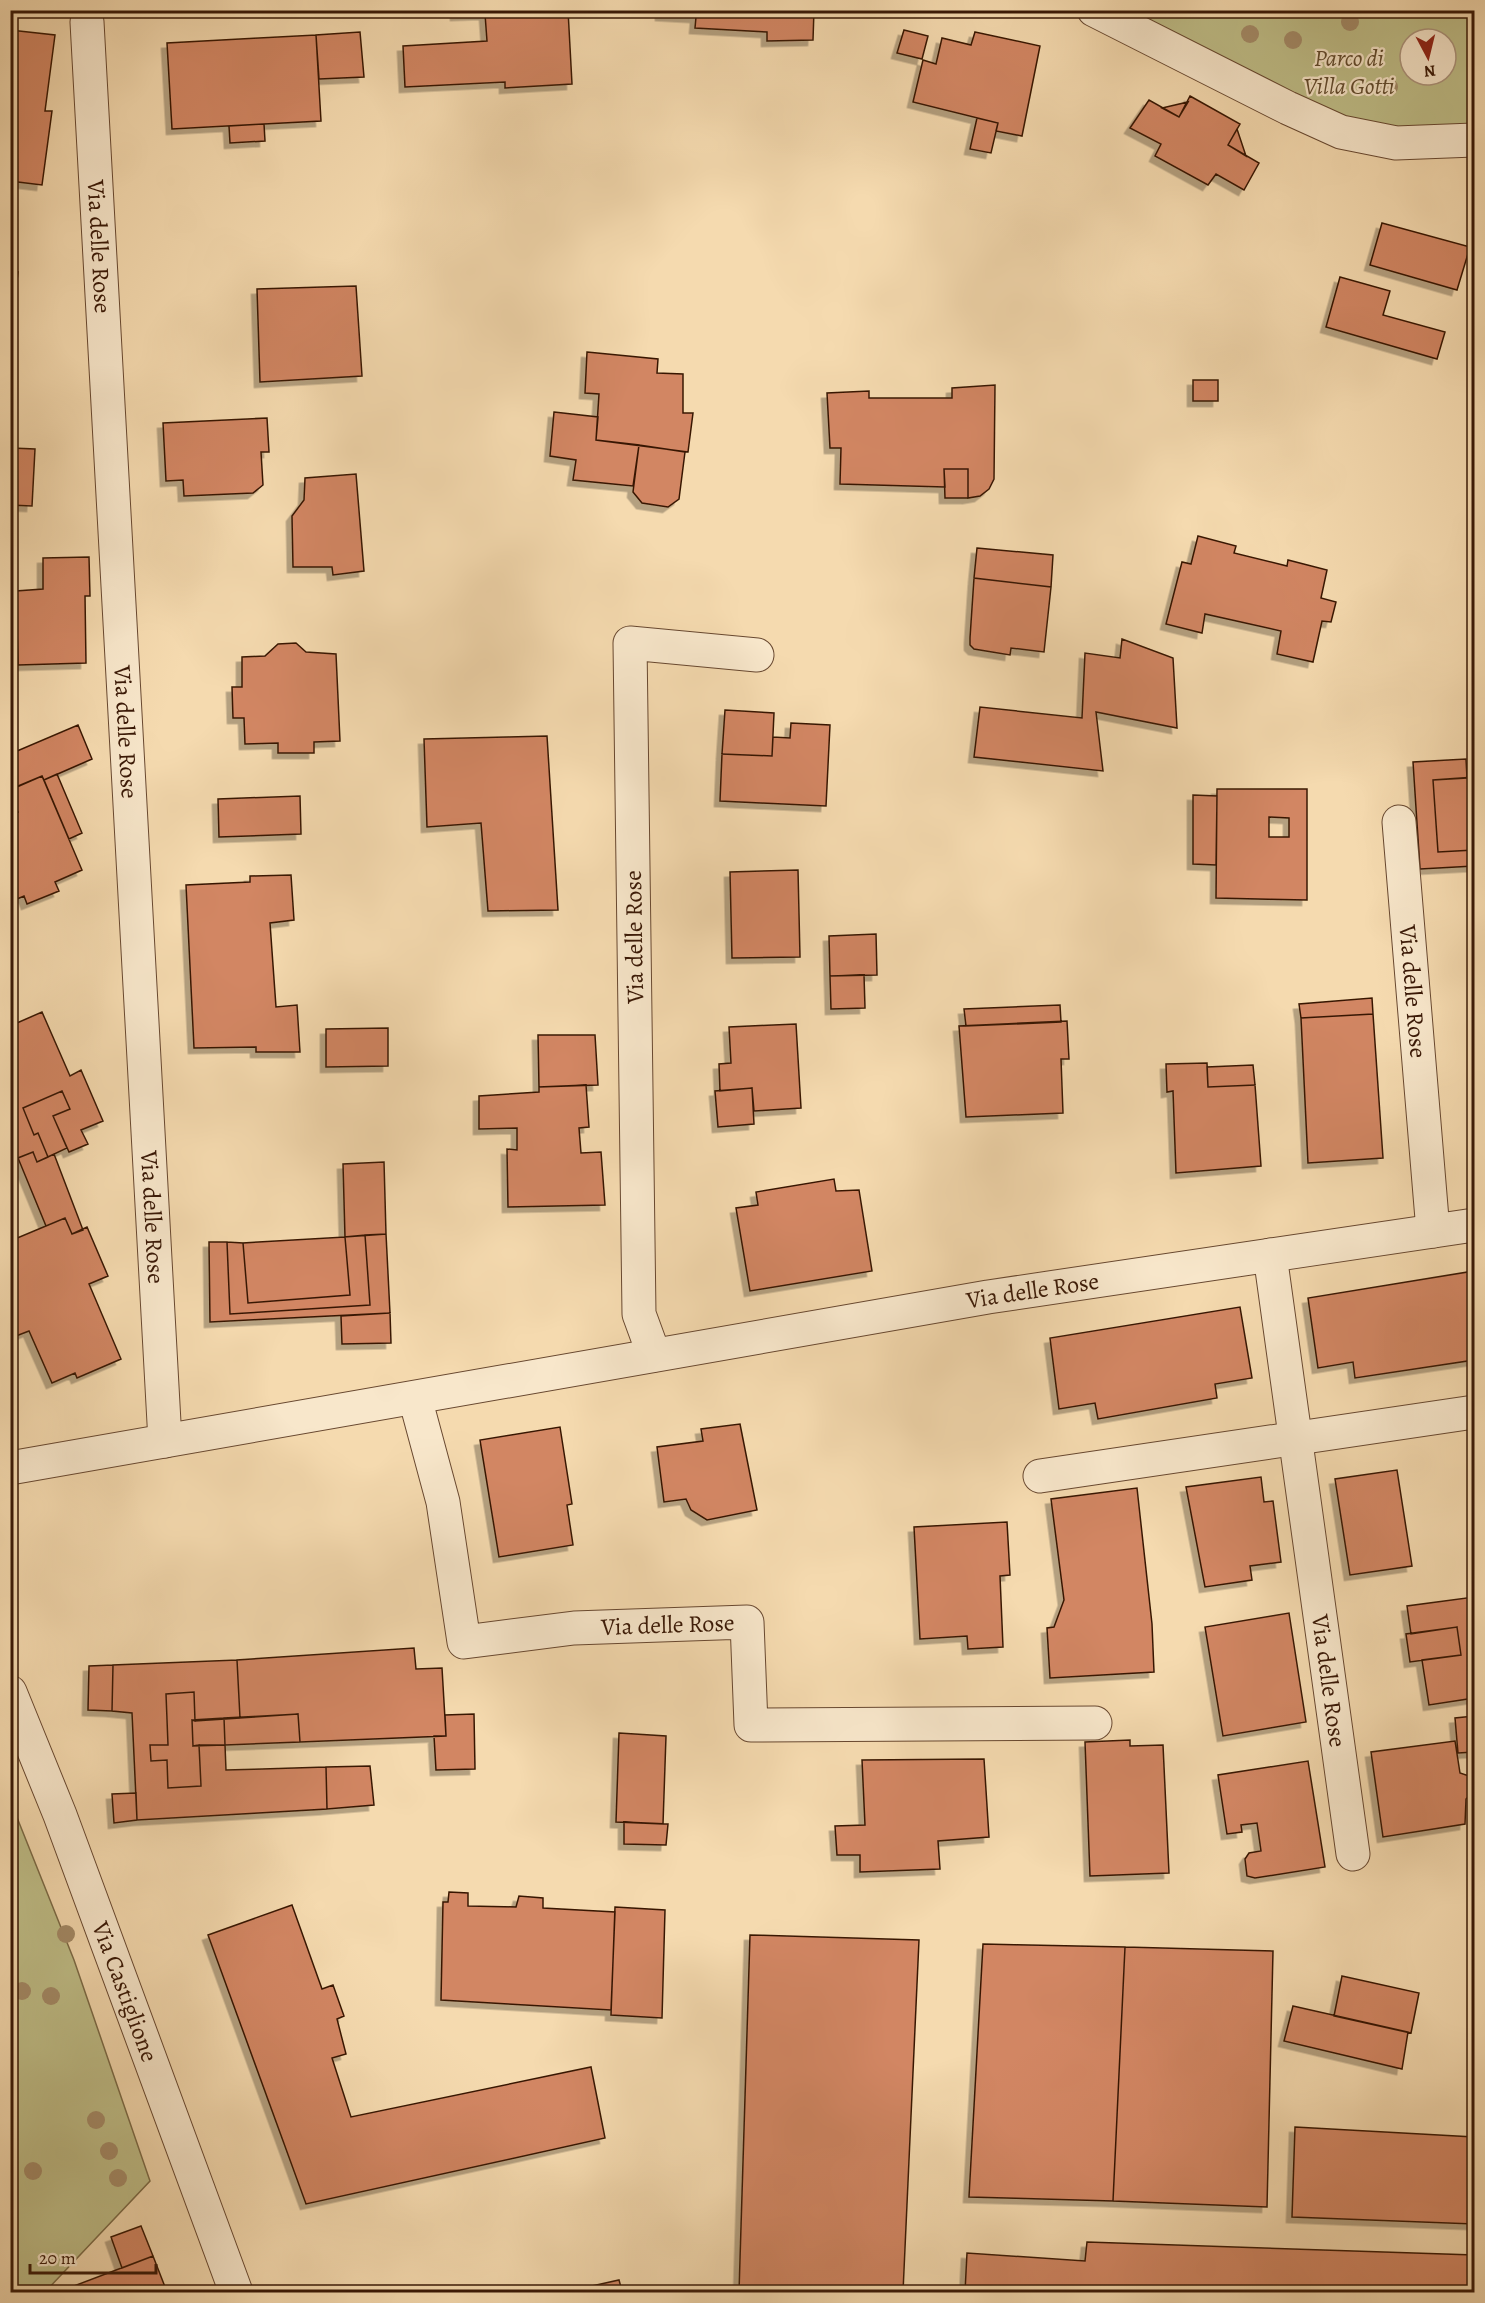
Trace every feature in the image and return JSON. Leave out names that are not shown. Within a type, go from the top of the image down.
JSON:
[{"type":"street","points":[[1094,10],[1288,108],[1341,132],[1396,143],[1474,141]]},
{"type":"street","name":"Via delle Rose","points":[[87,22],[165,1441]]},
{"type":"street","name":"Via delle Rose","points":[[654,1355],[639,1314],[630,643],[757,655]]},
{"type":"street","name":"Via delle Rose","points":[[1399,822],[1432,1231]]},
{"type":"street","name":"Via delle Rose","points":[[10,1468],[988,1297],[1474,1225]]},
{"type":"street","name":"Via delle Rose","points":[[1270,1255],[1353,1854]]},
{"type":"street","name":"Via delle Rose","points":[[415,1398],[443,1502],[464,1641],[574,1628],[747,1622],[751,1725],[1095,1723]]},
{"type":"street","points":[[1040,1476],[1474,1412]]},
{"type":"street","name":"Via Castiglione","points":[[10,1692],[60,1815],[236,2292]]},
{"type":"green space","name":"Parco di Villa Gotti","points":[[1085,11],[1474,11],[1474,141],[1417,155]]},
{"type":"green space","points":[[10,1800],[74,1960],[150,2181],[45,2292],[11,2292]]},
{"type":"building","points":[[456,10],[568,10],[572,84],[505,88],[505,82],[405,87],[403,46],[487,41],[485,14],[456,15]]},
{"type":"building","points":[[661,10],[814,10],[813,40],[767,41],[767,32],[695,28],[696,17],[661,15]]},
{"type":"building","points":[[10,30],[55,35],[45,111],[52,111],[42,185],[10,181]]},
{"type":"building","points":[[904,30],[928,36],[922,59],[897,53]]},
{"type":"building","points":[[360,32],[364,77],[319,79],[316,35]]},
{"type":"building","points":[[975,32],[1040,46],[1022,136],[996,131],[998,123],[913,102],[923,60],[936,64],[942,38],[971,45]]},
{"type":"building","points":[[316,35],[321,121],[172,129],[167,43]]},
{"type":"building","points":[[1190,96],[1240,124],[1228,145],[1259,163],[1244,190],[1216,174],[1208,185],[1155,156],[1161,144],[1130,128],[1149,100],[1179,117]]},
{"type":"building","points":[[1188,102],[1179,117],[1162,108]]},
{"type":"building","points":[[977,118],[998,123],[991,153],[970,149]]},
{"type":"building","points":[[264,124],[265,141],[230,143],[229,126]]},
{"type":"building","points":[[1237,129],[1246,156],[1228,145]]},
{"type":"building","points":[[1382,223],[1470,247],[1457,290],[1370,265]]},
{"type":"building","points":[[10,271],[18,272],[10,342]]},
{"type":"building","points":[[1340,277],[1390,291],[1383,315],[1445,332],[1437,359],[1326,327]]},
{"type":"building","points":[[356,286],[362,376],[260,382],[257,289]]},
{"type":"building","points":[[587,352],[658,359],[657,373],[683,374],[683,413],[693,413],[688,452],[596,440],[599,394],[585,393]]},
{"type":"building","points":[[1193,380],[1218,380],[1218,401],[1193,401]]},
{"type":"building","points":[[995,385],[994,479],[989,489],[980,496],[968,498],[968,469],[944,469],[945,487],[840,484],[841,448],[830,448],[827,393],[869,391],[869,398],[952,398],[952,388]]},
{"type":"building","points":[[10,403],[14,403],[12,448],[35,449],[32,506],[10,505]]},
{"type":"building","points":[[554,412],[598,417],[596,440],[639,445],[633,486],[573,480],[576,460],[550,456]]},
{"type":"building","points":[[267,418],[269,452],[261,452],[263,485],[253,493],[184,496],[183,480],[166,481],[163,423]]},
{"type":"building","points":[[639,445],[685,452],[679,499],[668,507],[642,503],[633,492]]},
{"type":"building","points":[[944,469],[968,469],[968,498],[945,498]]},
{"type":"building","points":[[356,474],[364,571],[333,575],[332,567],[293,567],[292,516],[304,500],[305,478]]},
{"type":"building","points":[[1198,536],[1236,546],[1234,553],[1287,566],[1288,560],[1327,570],[1321,598],[1336,602],[1331,622],[1322,621],[1313,662],[1277,654],[1281,631],[1205,614],[1202,633],[1166,624],[1182,562],[1191,564]]},
{"type":"building","points":[[977,548],[1053,555],[1051,587],[974,578]]},
{"type":"building","points":[[89,557],[90,596],[85,596],[86,663],[18,665],[16,591],[43,589],[43,558]]},
{"type":"building","points":[[974,578],[1051,587],[1044,652],[1011,648],[1010,655],[974,649],[970,645]]},
{"type":"building","points":[[1122,639],[1173,658],[1177,728],[1096,712],[1103,771],[974,757],[980,707],[1082,718],[1085,653],[1120,658]]},
{"type":"building","points":[[296,643],[306,652],[336,654],[340,741],[314,742],[314,753],[278,753],[278,743],[245,744],[244,718],[233,718],[232,687],[242,687],[242,657],[265,656],[278,644]]},
{"type":"building","points":[[725,710],[774,713],[772,756],[722,754]]},
{"type":"building","points":[[791,723],[830,725],[826,806],[720,801],[722,754],[772,756],[773,737],[790,738]]},
{"type":"building","points":[[78,725],[92,759],[44,780],[42,776],[11,789],[10,754]]},
{"type":"building","points":[[547,736],[558,910],[488,911],[481,823],[427,827],[424,739]]},
{"type":"building","points":[[1466,759],[1467,778],[1433,780],[1438,852],[1474,850],[1474,866],[1420,869],[1413,762]]},
{"type":"building","points":[[57,774],[82,833],[69,839],[44,780]]},
{"type":"building","points":[[42,776],[82,870],[55,882],[59,891],[27,904],[24,896],[10,902],[10,815],[18,812],[10,796],[10,790]]},
{"type":"building","points":[[1474,777],[1474,850],[1438,852],[1433,780]]},
{"type":"building","points":[[1217,789],[1307,789],[1307,900],[1216,898]],"holes":[[[1269,817],[1289,818],[1289,837],[1269,837]]]},
{"type":"building","points":[[1193,795],[1217,796],[1216,865],[1193,864]]},
{"type":"building","points":[[300,796],[301,834],[219,837],[218,799]]},
{"type":"building","points":[[798,870],[800,957],[732,958],[730,872]]},
{"type":"building","points":[[291,875],[294,920],[270,923],[276,1007],[297,1005],[300,1052],[256,1052],[256,1047],[194,1048],[186,885],[250,882],[250,876]]},
{"type":"building","points":[[876,934],[877,975],[830,976],[829,936]]},
{"type":"building","points":[[864,975],[865,1008],[831,1009],[830,976]]},
{"type":"building","points":[[1372,998],[1373,1014],[1301,1018],[1299,1004]]},
{"type":"building","points":[[1060,1005],[1061,1022],[966,1026],[964,1009]]},
{"type":"building","points":[[42,1012],[70,1076],[81,1070],[103,1121],[81,1130],[88,1144],[69,1152],[53,1116],[70,1109],[62,1091],[23,1108],[34,1135],[38,1133],[48,1157],[37,1162],[33,1152],[10,1161],[10,1026]]},
{"type":"building","points":[[1373,1014],[1383,1158],[1308,1163],[1301,1018]]},
{"type":"building","points":[[1067,1021],[1069,1059],[1061,1059],[1063,1113],[966,1117],[959,1026]]},
{"type":"building","points":[[796,1024],[801,1108],[754,1111],[752,1088],[720,1091],[719,1064],[731,1063],[729,1027]]},
{"type":"building","points":[[388,1028],[388,1066],[326,1067],[326,1029]]},
{"type":"building","points":[[538,1035],[595,1035],[598,1085],[539,1087]]},
{"type":"building","points":[[1207,1063],[1208,1087],[1255,1085],[1261,1166],[1176,1173],[1173,1091],[1167,1092],[1166,1064]]},
{"type":"building","points":[[1253,1065],[1255,1085],[1208,1087],[1207,1067]]},
{"type":"building","points":[[586,1085],[589,1127],[579,1128],[581,1153],[601,1152],[605,1205],[508,1207],[507,1149],[517,1150],[517,1128],[479,1129],[479,1096],[539,1092],[539,1087]]},
{"type":"building","points":[[752,1088],[754,1124],[718,1127],[715,1091]]},
{"type":"building","points":[[62,1091],[70,1109],[53,1116],[67,1148],[48,1157],[38,1133],[34,1135],[23,1108]]},
{"type":"building","points":[[33,1152],[37,1162],[54,1154],[83,1230],[72,1234],[65,1218],[46,1226],[18,1158]]},
{"type":"building","points":[[384,1162],[386,1234],[345,1237],[343,1164]]},
{"type":"building","points":[[834,1179],[836,1191],[859,1190],[872,1271],[750,1291],[736,1208],[758,1205],[756,1192]]},
{"type":"building","points":[[65,1218],[72,1234],[87,1227],[108,1276],[89,1284],[121,1359],[77,1378],[75,1373],[52,1383],[29,1331],[16,1336],[10,1323],[10,1241]]},
{"type":"building","points":[[386,1234],[390,1313],[210,1322],[209,1242],[227,1242],[230,1314],[370,1305],[365,1235]]},
{"type":"building","points":[[365,1235],[370,1305],[230,1314],[227,1242],[243,1243],[248,1303],[350,1295],[345,1237]]},
{"type":"building","points":[[345,1237],[350,1295],[248,1303],[243,1243]]},
{"type":"building","points":[[1474,1271],[1474,1360],[1355,1378],[1353,1362],[1318,1368],[1308,1298]]},
{"type":"building","points":[[1240,1307],[1252,1378],[1215,1384],[1217,1398],[1098,1419],[1095,1403],[1059,1409],[1050,1338]]},
{"type":"building","points":[[390,1313],[391,1343],[342,1344],[341,1316]]},
{"type":"building","points":[[740,1424],[757,1510],[707,1520],[691,1510],[686,1499],[664,1502],[657,1447],[703,1441],[701,1429]]},
{"type":"building","points":[[560,1427],[572,1504],[567,1505],[573,1545],[499,1557],[480,1440]]},
{"type":"building","points":[[1397,1470],[1412,1566],[1350,1575],[1335,1479]]},
{"type":"building","points":[[1261,1477],[1264,1502],[1273,1501],[1281,1562],[1250,1566],[1252,1580],[1205,1587],[1186,1487]]},
{"type":"building","points":[[1137,1488],[1152,1624],[1154,1672],[1050,1678],[1047,1628],[1054,1627],[1064,1600],[1051,1499]]},
{"type":"building","points":[[1007,1522],[1010,1575],[1000,1576],[1003,1647],[968,1649],[967,1636],[920,1639],[914,1527]]},
{"type":"building","points":[[1474,1597],[1474,1698],[1429,1705],[1422,1660],[1461,1655],[1457,1627],[1411,1634],[1407,1606]]},
{"type":"building","points":[[1289,1613],[1306,1722],[1223,1736],[1205,1627]]},
{"type":"building","points":[[1457,1627],[1461,1655],[1410,1662],[1406,1634]]},
{"type":"building","points":[[414,1648],[416,1669],[442,1668],[446,1736],[300,1742],[298,1714],[240,1718],[237,1660]]},
{"type":"building","points":[[237,1660],[240,1718],[195,1721],[194,1692],[166,1694],[168,1745],[150,1745],[151,1761],[167,1760],[168,1788],[201,1786],[199,1745],[225,1745],[226,1770],[326,1767],[327,1809],[137,1820],[132,1713],[112,1711],[113,1665]]},
{"type":"building","points":[[113,1665],[112,1711],[88,1710],[89,1666]]},
{"type":"building","points":[[194,1692],[193,1746],[199,1745],[201,1786],[168,1788],[167,1760],[151,1761],[150,1745],[168,1745],[166,1694]]},
{"type":"building","points":[[298,1714],[300,1742],[225,1745],[224,1718]]},
{"type":"building","points":[[474,1714],[475,1769],[436,1770],[434,1736],[446,1736],[445,1715]]},
{"type":"building","points":[[1474,1716],[1474,1752],[1458,1753],[1455,1718]]},
{"type":"building","points":[[224,1718],[225,1745],[193,1746],[192,1720]]},
{"type":"building","points":[[619,1733],[666,1736],[663,1824],[616,1822]]},
{"type":"building","points":[[1130,1740],[1130,1746],[1163,1745],[1169,1873],[1090,1876],[1085,1742]]},
{"type":"building","points":[[1455,1741],[1460,1773],[1469,1776],[1470,1795],[1466,1799],[1465,1824],[1383,1837],[1371,1752]]},
{"type":"building","points":[[984,1759],[989,1837],[938,1841],[940,1869],[860,1872],[860,1855],[837,1855],[835,1826],[865,1825],[862,1760]]},
{"type":"building","points":[[1308,1761],[1325,1867],[1255,1878],[1247,1876],[1245,1859],[1249,1853],[1261,1851],[1257,1823],[1241,1825],[1242,1832],[1227,1834],[1218,1775]]},
{"type":"building","points":[[370,1766],[374,1805],[327,1809],[326,1767]]},
{"type":"building","points":[[136,1793],[137,1820],[114,1823],[112,1794]]},
{"type":"building","points":[[624,1822],[668,1824],[666,1845],[624,1844]]},
{"type":"building","points":[[10,1835],[15,1835],[17,1907],[10,1907]]},
{"type":"building","points":[[449,1892],[468,1893],[468,1906],[516,1907],[519,1896],[543,1898],[543,1908],[615,1912],[611,2010],[441,2000],[443,1902],[448,1902]]},
{"type":"building","points":[[292,1905],[322,1989],[333,1985],[344,2016],[337,2019],[346,2054],[332,2058],[351,2117],[591,2067],[605,2138],[306,2204],[208,1935]]},
{"type":"building","points":[[615,1907],[665,1910],[662,2018],[611,2015]]},
{"type":"building","points":[[750,1935],[919,1940],[903,2292],[739,2292]]},
{"type":"building","points":[[983,1944],[1125,1947],[1113,2201],[969,2197]]},
{"type":"building","points":[[1125,1947],[1273,1951],[1267,2207],[1113,2201]]},
{"type":"building","points":[[1342,1976],[1419,1993],[1411,2033],[1334,2016]]},
{"type":"building","points":[[1293,2006],[1408,2032],[1402,2069],[1284,2041]]},
{"type":"building","points":[[1295,2127],[1474,2137],[1474,2224],[1292,2217]]},
{"type":"building","points":[[141,2226],[153,2256],[122,2268],[111,2237]]},
{"type":"building","points":[[1087,2242],[1474,2255],[1474,2292],[965,2292],[967,2253],[1085,2261]]},
{"type":"building","points":[[153,2256],[167,2292],[67,2292],[66,2289]]},
{"type":"building","points":[[619,2280],[622,2291],[636,2288],[637,2292],[565,2292]]}]
